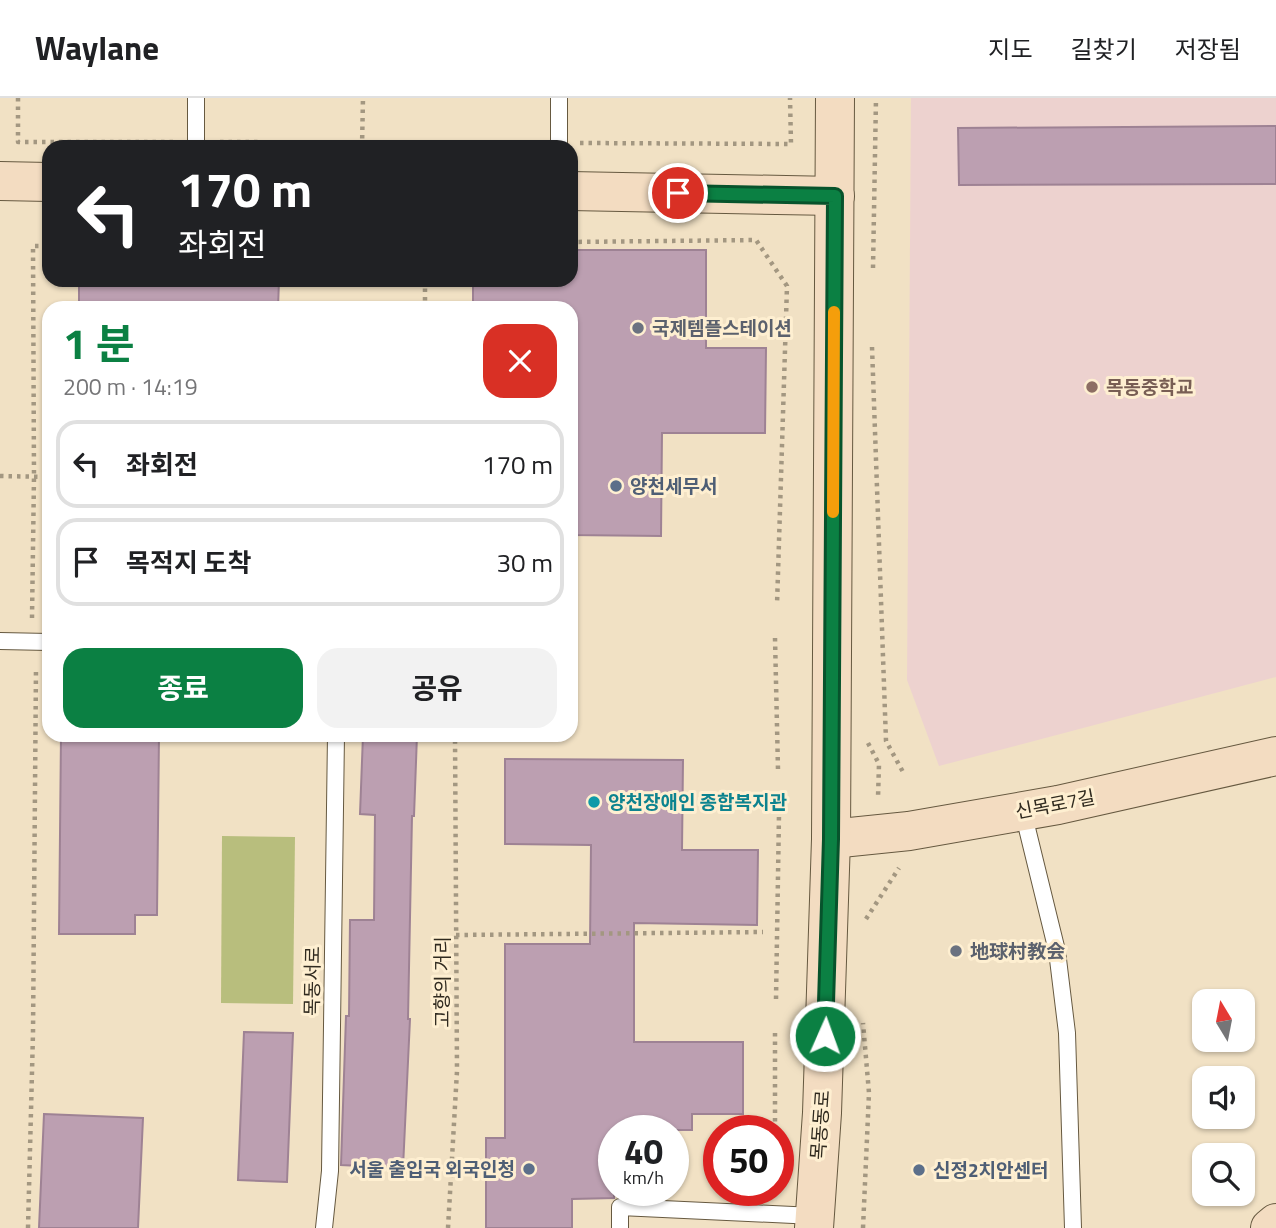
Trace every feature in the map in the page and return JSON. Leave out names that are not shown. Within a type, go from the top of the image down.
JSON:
[{"type":"main road","name":"목동동로","points":[[814,1222],[822,1113],[831,839],[835,98]]},
{"type":"main road","points":[[0,181],[42,181]]},
{"type":"main road","points":[[578,191],[835,196]]},
{"type":"main road","name":"신목로7길","points":[[831,839],[909,831],[1058,805],[1276,756]]},
{"type":"main road","points":[[1269,1228],[1276,1223]]},
{"type":"lane","points":[[196,98],[196,140]]},
{"type":"lane","points":[[559,98],[559,140]]},
{"type":"lane","points":[[0,641],[42,642]]},
{"type":"lane","name":"목동서로","points":[[324,1228],[330,1171],[336,742]]},
{"type":"lane","points":[[1023,811],[1057,951],[1067,1032],[1073,1228]]},
{"type":"lane","points":[[620,1228],[620,1207],[814,1222]]},
{"type":"path","points":[[18,98],[18,142],[42,142]]},
{"type":"path","points":[[362,140],[363,98]]},
{"type":"path","points":[[578,145],[791,144],[790,98]]},
{"type":"path","points":[[873,278],[876,98]]},
{"type":"path","points":[[578,242],[756,240],[787,286],[777,605]]},
{"type":"path","points":[[32,621],[33,246],[42,246]]},
{"type":"path","points":[[872,347],[886,741],[903,772]]},
{"type":"path","points":[[0,476],[42,477]]},
{"type":"path","points":[[775,638],[778,770]]},
{"type":"path","points":[[28,1228],[33,1033],[36,667]]},
{"type":"path","name":"고향의 거리","points":[[447,1228],[457,1071],[455,742]]},
{"type":"path","points":[[776,999],[779,814]]},
{"type":"path","points":[[863,923],[899,868],[911,866]]},
{"type":"path","points":[[456,935],[762,932]]},
{"type":"path","points":[[862,1013],[869,1093],[863,1228]]},
{"type":"path","points":[[775,1030],[775,1115]]},
{"type":"shaded area","name":"목동중학교","points":[[911,98],[1276,98],[1276,677],[939,766],[907,680]]},
{"type":"green space","points":[[222,836],[295,837],[293,1004],[221,1003]]},
{"type":"building","points":[[1276,126],[1276,184],[959,185],[958,128]]},
{"type":"building","name":"국제템플스테이션","points":[[578,250],[706,250],[706,348],[766,348],[765,433],[662,433],[661,536],[578,535],[578,301],[473,301],[473,287],[578,287]]},
{"type":"building","points":[[79,287],[279,287],[278,301],[79,301]]},
{"type":"building","points":[[61,742],[159,742],[157,915],[135,915],[135,934],[59,934]]},
{"type":"building","points":[[363,742],[417,742],[412,816],[410,1019],[403,1168],[341,1165],[346,1016],[349,1016],[350,920],[374,920],[375,815],[360,814]]},
{"type":"building","points":[[505,759],[683,760],[682,850],[758,850],[757,925],[634,923],[634,1042],[743,1042],[743,1114],[692,1114],[692,1130],[689,1130],[689,1115],[598,1115],[598,1198],[572,1199],[572,1228],[486,1228],[486,1138],[505,1138],[505,944],[590,944],[591,845],[505,844]]},
{"type":"building","points":[[244,1032],[293,1033],[287,1182],[238,1180]]},
{"type":"building","points":[[44,1114],[143,1118],[138,1228],[39,1228]]},
{"type":"slow traffic","points":[[833,512],[834,312]]},
{"type":"place","name":"국제템플스테이션","points":[[638,328]]},
{"type":"place","name":"목동중학교","points":[[1092,387]]},
{"type":"place","name":"양천세무서","points":[[616,486]]},
{"type":"place","name":"양천장애인 종합복지관","points":[[594,802]]},
{"type":"place","name":"地球村教会","points":[[956,951]]},
{"type":"place","name":"서울 출입국 외국인청","points":[[529,1169]]},
{"type":"place","name":"신정2치안센터","points":[[919,1170]]},
{"type":"route","points":[[678,193],[835,196],[831,839],[825,1036]]}]
